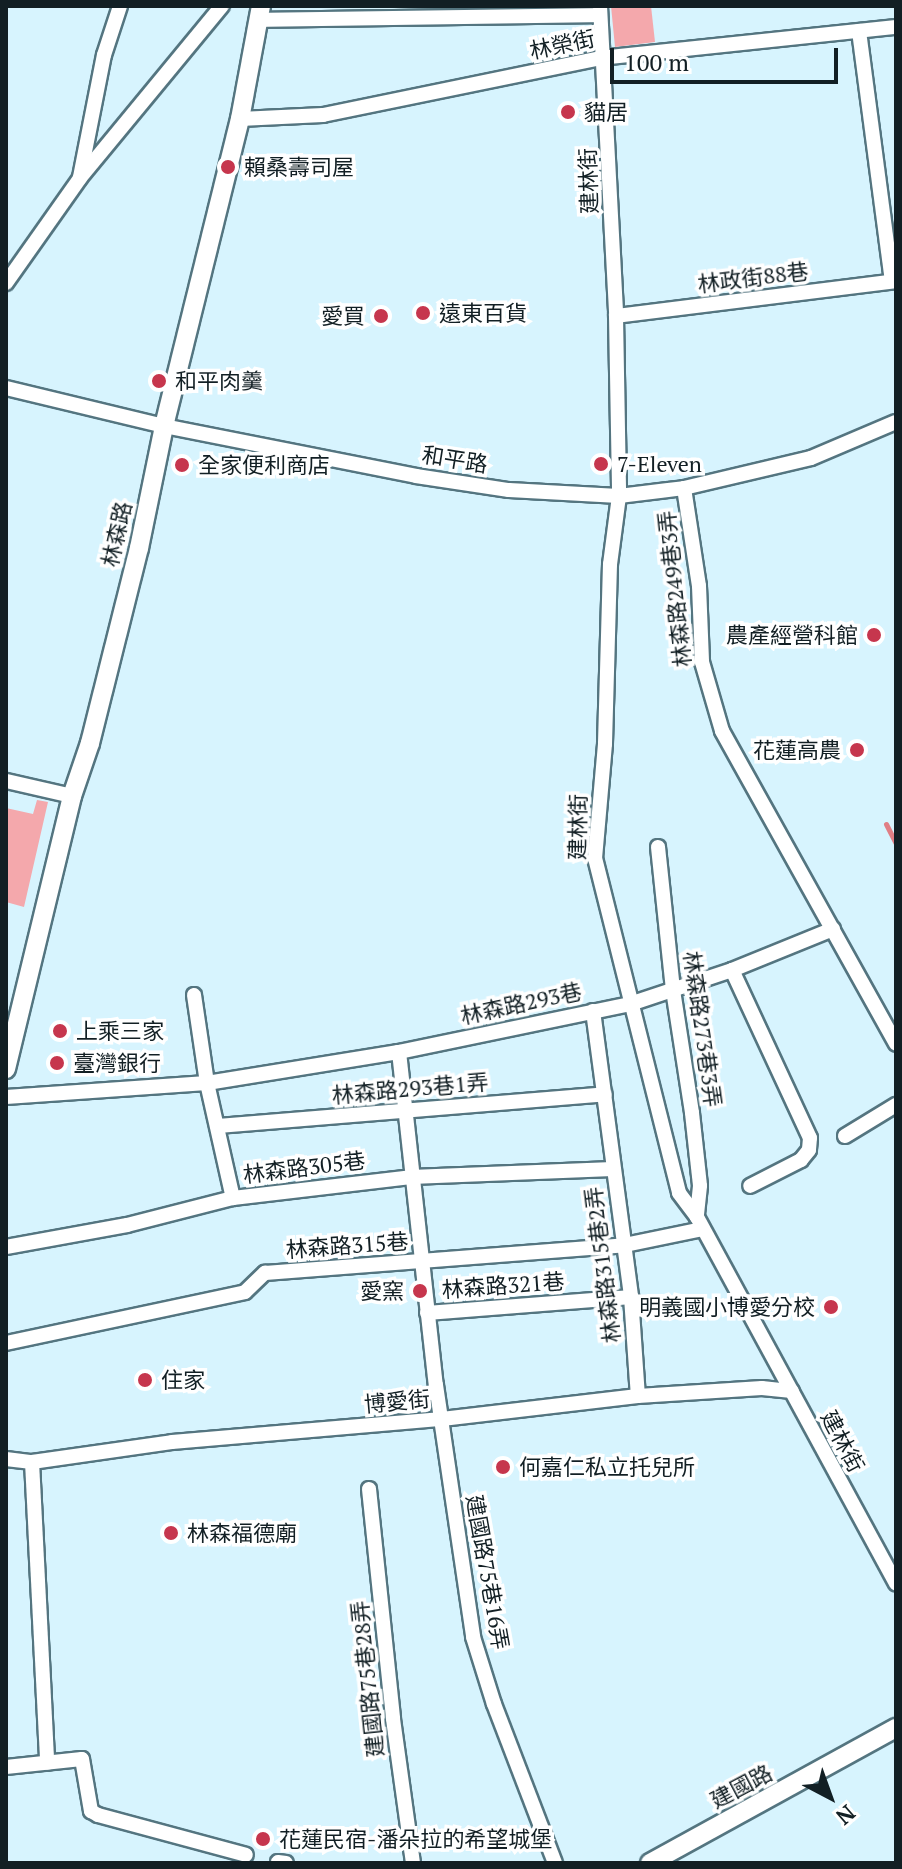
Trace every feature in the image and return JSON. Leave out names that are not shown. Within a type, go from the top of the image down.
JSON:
[{"type":"street","points":[[80,178],[104,55],[120,6]]},
{"type":"street","points":[[6,283],[80,178],[222,6]]},
{"type":"street","points":[[259,13],[600,10]]},
{"type":"street","name":"建林街","points":[[600,10],[600,58],[608,131],[616,316],[619,496],[610,564],[605,744],[595,858],[679,1193],[700,1223],[896,1583]]},
{"type":"street","name":"林森路","points":[[6,1069],[72,796],[111,664],[164,426],[240,119],[259,13]]},
{"type":"street","name":"林榮街","points":[[240,119],[323,115],[600,58],[896,27]]},
{"type":"street","points":[[859,31],[894,281]]},
{"type":"street","name":"林政街88巷","points":[[616,316],[894,281]]},
{"type":"street","name":"和平路","points":[[6,388],[164,426],[416,476],[509,490],[619,496],[684,488],[811,458],[896,422]]},
{"type":"street","name":"林森路249巷3弄","points":[[684,488],[699,586],[702,662],[722,731],[761,806],[833,929]]},
{"type":"street","points":[[6,781],[72,796]]},
{"type":"street","name":"林森路273巷3弄","points":[[658,847],[673,990],[694,1128],[700,1223]]},
{"type":"street","points":[[833,929],[896,1044]]},
{"type":"street","name":"林森路293巷","points":[[6,1097],[207,1083],[399,1052],[630,1004],[732,970],[833,929]]},
{"type":"street","points":[[732,970],[810,1138],[809,1150],[801,1160],[750,1186]]},
{"type":"street","points":[[194,995],[207,1083],[233,1198]]},
{"type":"street","name":"林森路315巷2弄","points":[[593,1011],[625,1245],[638,1396]]},
{"type":"street","name":"林森路321巷","points":[[399,1052],[411,1177],[442,1419]]},
{"type":"street","name":"林森路293巷1弄","points":[[219,1126],[605,1094]]},
{"type":"street","points":[[845,1136],[896,1105]]},
{"type":"street","name":"林森路305巷","points":[[6,1247],[127,1225],[233,1198],[411,1177],[613,1169]]},
{"type":"street","name":"林森路315巷","points":[[6,1343],[245,1292],[265,1273],[625,1245],[700,1223]]},
{"type":"street","name":"林森路321巷","points":[[427,1313],[631,1297]]},
{"type":"street","name":"博愛街","points":[[6,1459],[32,1462],[172,1442],[442,1419],[638,1396],[762,1388],[792,1391]]},
{"type":"street","name":"建國路75巷16弄","points":[[442,1419],[473,1637],[494,1704],[555,1863]]},
{"type":"street","points":[[32,1462],[47,1763]]},
{"type":"street","name":"建國路75巷28弄","points":[[369,1489],[393,1719],[413,1863]]},
{"type":"street","name":"建國路","points":[[650,1863],[896,1728]]},
{"type":"street","points":[[6,1767],[82,1759],[91,1811],[118,1823],[246,1855]]},
{"type":"shaded area","points":[[611,6],[651,6],[655,42],[615,47]]},
{"type":"shaded area","points":[[37,800],[48,802],[24,907],[6,902],[6,808],[33,814]]},
{"type":"waterway","points":[[886,824],[896,844]]},
{"type":"place","name":"貓居","points":[[568,112]]},
{"type":"place","name":"賴桑壽司屋","points":[[228,167]]},
{"type":"place","name":"遠東百貨","points":[[423,313]]},
{"type":"place","name":"愛買","points":[[381,316]]},
{"type":"place","name":"和平肉羹","points":[[159,381]]},
{"type":"place","name":"7-Eleven","points":[[601,464]]},
{"type":"place","name":"全家便利商店","points":[[182,465]]},
{"type":"place","name":"農產經營科館","points":[[874,635]]},
{"type":"place","name":"花蓮高農","points":[[857,750]]},
{"type":"place","name":"上乘三家","points":[[60,1031]]},
{"type":"place","name":"臺灣銀行","points":[[57,1063]]},
{"type":"place","name":"愛窯","points":[[420,1291]]},
{"type":"place","name":"明義國小博愛分校","points":[[831,1307]]},
{"type":"place","name":"住家","points":[[145,1380]]},
{"type":"place","name":"何嘉仁私立托兒所","points":[[503,1467]]},
{"type":"place","name":"林森福德廟","points":[[171,1533]]},
{"type":"place","name":"花蓮民宿-潘朵拉的希望城堡","points":[[263,1839]]}]
